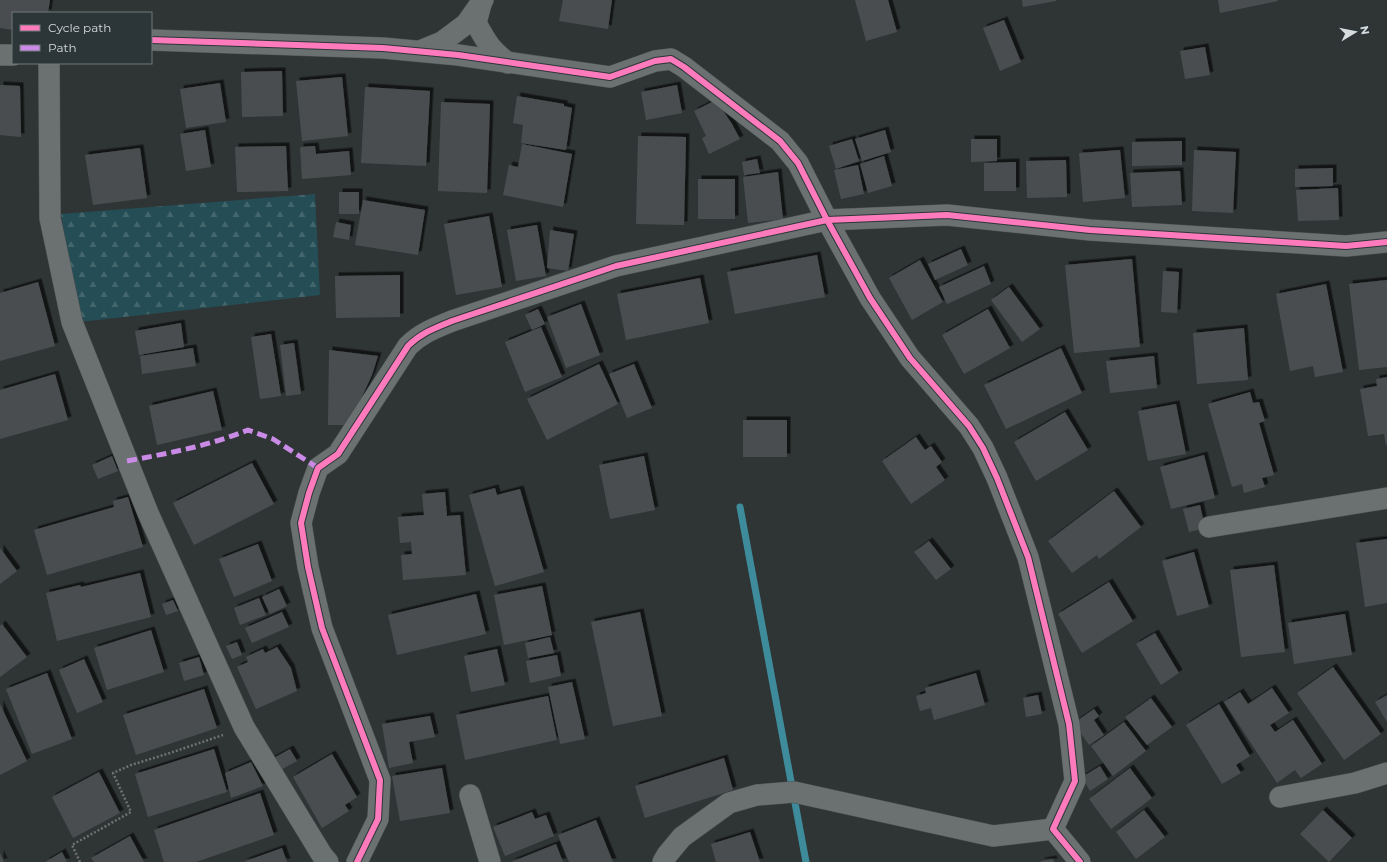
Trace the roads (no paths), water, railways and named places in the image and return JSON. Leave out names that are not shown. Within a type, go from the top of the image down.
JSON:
[{"type":"street","points":[[419,51],[442,42],[466,24],[482,2]]},
{"type":"street","points":[[482,2],[476,23],[487,43],[495,53],[508,63]]},
{"type":"street","points":[[152,40],[383,48],[458,55],[610,76],[655,62],[671,59],[684,67],[780,141],[798,163],[827,220],[870,298],[910,358],[969,426],[983,448],[997,478],[1028,558],[1069,724],[1075,781],[1053,829]]},
{"type":"street","points":[[0,55],[12,55]]},
{"type":"street","points":[[49,64],[50,218],[72,322],[148,513],[244,727],[322,855],[328,862]]},
{"type":"street","points":[[357,862],[378,819],[380,780],[322,628],[308,567],[301,523],[309,493],[318,468],[338,454],[408,346],[416,338],[427,331],[452,321],[616,266],[827,220],[947,215],[1090,230],[1346,246],[1387,242]]},
{"type":"street","points":[[1209,527],[1387,498]]},
{"type":"street","points":[[1280,797],[1355,783],[1387,773]]},
{"type":"street","points":[[663,862],[682,837],[729,803],[757,795],[794,792],[993,836],[1053,829]]},
{"type":"street","points":[[470,795],[490,862]]},
{"type":"street","points":[[1053,829],[1080,862]]},
{"type":"waterway","points":[[740,507],[806,862]]}]
